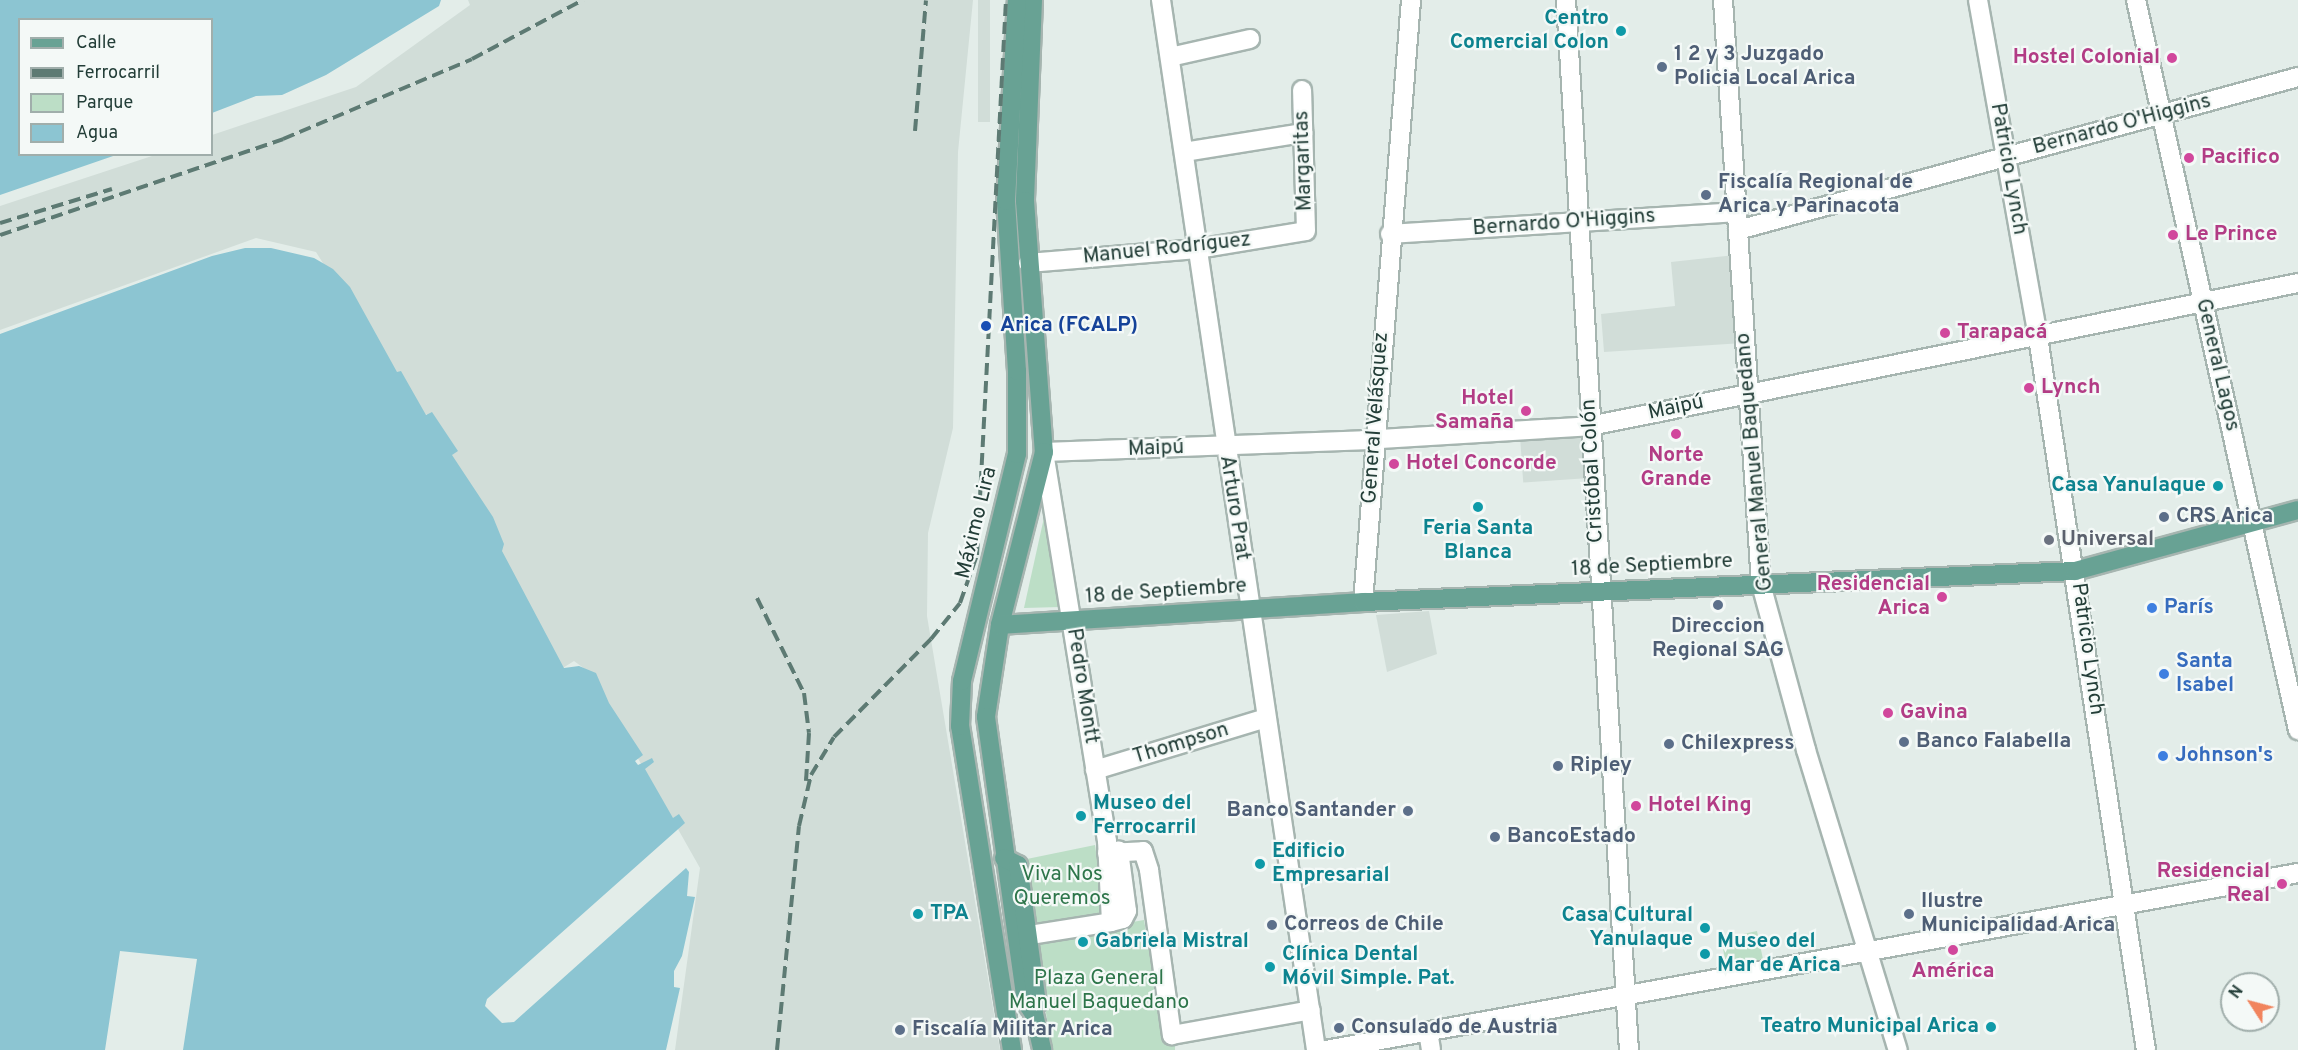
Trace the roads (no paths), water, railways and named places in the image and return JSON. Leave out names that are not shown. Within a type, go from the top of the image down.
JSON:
[{"type":"main road","name":"Máximo Lira","points":[[1012,1050],[960,726],[962,681],[1017,454],[1017,371],[1006,201],[1017,0]]},
{"type":"main road","points":[[1036,5],[1025,201],[1044,452],[1000,625],[986,717],[1026,1002],[1034,1014],[1042,1050]]},
{"type":"main road","name":"18 de Septiembre","points":[[1000,625],[1363,602],[2075,571],[2298,510]]},
{"type":"main road","points":[[1004,858],[1018,865],[1038,1000],[1034,1014]]},
{"type":"street","name":"Arturo Prat","points":[[1161,0],[1224,447],[1316,1050]]},
{"type":"street","name":"General Velásquez","points":[[1363,602],[1390,234],[1411,0]]},
{"type":"street","name":"Cristóbal Colón","points":[[1566,0],[1623,995],[1629,1050]]},
{"type":"street","name":"General Manuel Baquedano","points":[[1723,0],[1761,584],[1865,951],[1898,1050]]},
{"type":"street","name":"Patricio Lynch","points":[[1978,0],[2038,336],[2146,1050]]},
{"type":"street","name":"General Lagos","points":[[2136,0],[2252,522],[2292,675],[2298,730]]},
{"type":"street","points":[[1170,57],[1250,39]]},
{"type":"street","name":"Bernardo O'Higgins","points":[[1390,234],[1579,222],[1738,221],[2006,157],[2298,77]]},
{"type":"street","name":"Margaritas","points":[[1302,90],[1306,231]]},
{"type":"street","points":[[1184,152],[1303,133]]},
{"type":"street","name":"Manuel Rodríguez","points":[[1028,263],[1197,249],[1306,231]]},
{"type":"street","name":"Maipú","points":[[1044,452],[1375,440],[1590,426],[2298,283]]},
{"type":"street","name":"Pedro Montt","points":[[1030,935],[1111,922],[1113,852],[1095,770],[1044,452]]},
{"type":"street","name":"Thompson","points":[[1095,770],[1266,718]]},
{"type":"street","points":[[1113,852],[1143,851],[1149,870],[1172,1035],[1311,1010]]},
{"type":"street","points":[[1326,1050],[2298,873]]},
{"type":"street","points":[[1428,1031],[1431,1050]]},
{"type":"water","points":[[0,0],[441,0],[439,6],[326,75],[282,95],[256,96],[213,113],[213,18],[18,18],[18,156],[113,156],[0,195]]},
{"type":"water","points":[[245,248],[271,248],[314,258],[333,269],[350,287],[397,372],[401,371],[426,415],[432,412],[458,451],[452,455],[493,517],[504,544],[502,551],[564,668],[579,666],[596,673],[609,703],[643,755],[635,761],[638,765],[652,758],[654,762],[645,769],[673,818],[679,814],[685,823],[487,999],[485,1006],[502,1023],[514,1022],[686,868],[689,872],[687,896],[695,897],[682,956],[674,971],[674,987],[680,988],[666,1050],[183,1050],[197,959],[120,951],[105,1050],[0,1050],[0,334],[212,256]]},
{"type":"railway","points":[[0,235],[283,139],[472,59],[583,0]]},
{"type":"railway","points":[[915,131],[926,0]]},
{"type":"railway","points":[[777,1050],[799,826],[811,775],[834,737],[931,639],[960,603],[977,555],[1006,0]]},
{"type":"railway","points":[[0,223],[112,189]]},
{"type":"railway","points":[[757,598],[804,693],[809,733],[806,781]]},
{"type":"place","name":"Centro Comercial Colon","points":[[1621,31]]},
{"type":"place","name":"Hostel Colonial","points":[[2172,58]]},
{"type":"place","name":"1 2 y 3 Juzgado Policia Local Arica","points":[[1662,67]]},
{"type":"place","name":"Pacifico","points":[[2189,158]]},
{"type":"place","name":"Fiscalía Regional de Arica y Parinacota","points":[[1706,195]]},
{"type":"place","name":"Le Prince","points":[[2173,235]]},
{"type":"place","name":"Arica (FCALP)","points":[[986,326]]},
{"type":"place","name":"Tarapacá","points":[[1945,333]]},
{"type":"place","name":"Lynch","points":[[2029,388]]},
{"type":"place","name":"Hotel Samaña","points":[[1526,411]]},
{"type":"place","name":"Norte Grande","points":[[1676,434]]},
{"type":"place","name":"Hotel Concorde","points":[[1394,464]]},
{"type":"place","name":"Casa Yanulaque","points":[[2218,486]]},
{"type":"place","name":"Feria Santa Blanca","points":[[1478,507]]},
{"type":"place","name":"CRS Arica","points":[[2164,517]]},
{"type":"place","name":"Universal","points":[[2049,540]]},
{"type":"place","name":"Residencial Arica","points":[[1942,597]]},
{"type":"place","name":"Direccion Regional SAG","points":[[1718,605]]},
{"type":"place","name":"París","points":[[2152,608]]},
{"type":"place","name":"Santa Isabel","points":[[2164,674]]},
{"type":"place","name":"Gavina","points":[[1888,713]]},
{"type":"place","name":"Banco Falabella","points":[[1904,742]]},
{"type":"place","name":"Chilexpress","points":[[1669,744]]},
{"type":"place","name":"Johnson's","points":[[2163,756]]},
{"type":"place","name":"Ripley","points":[[1558,766]]},
{"type":"place","name":"Hotel King","points":[[1636,806]]},
{"type":"place","name":"Banco Santander","points":[[1408,811]]},
{"type":"place","name":"Museo del Ferrocarril","points":[[1081,816]]},
{"type":"place","name":"BancoEstado","points":[[1495,837]]},
{"type":"place","name":"Edificio Empresarial","points":[[1260,864]]},
{"type":"place","name":"Residencial Real","points":[[2282,884]]},
{"type":"place","name":"TPA","points":[[918,914]]},
{"type":"place","name":"Ilustre Municipalidad Arica","points":[[1909,914]]},
{"type":"place","name":"Correos de Chile","points":[[1272,925]]},
{"type":"place","name":"Casa Cultural Yanulaque","points":[[1705,928]]},
{"type":"place","name":"Gabriela Mistral","points":[[1083,942]]},
{"type":"place","name":"América","points":[[1953,950]]},
{"type":"place","name":"Museo del Mar de Arica","points":[[1705,954]]},
{"type":"place","name":"Clínica Dental Móvil Simple. Pat.","points":[[1270,967]]},
{"type":"place","name":"Teatro Municipal Arica","points":[[1991,1027]]},
{"type":"place","name":"Consulado de Austria","points":[[1339,1028]]},
{"type":"place","name":"Fiscalía Militar Arica","points":[[900,1030]]},
{"type":"park label","name":"Viva Nos Queremos","points":[[1062,887]]},
{"type":"park label","name":"Plaza General Manuel Baquedano","points":[[1099,991]]}]
